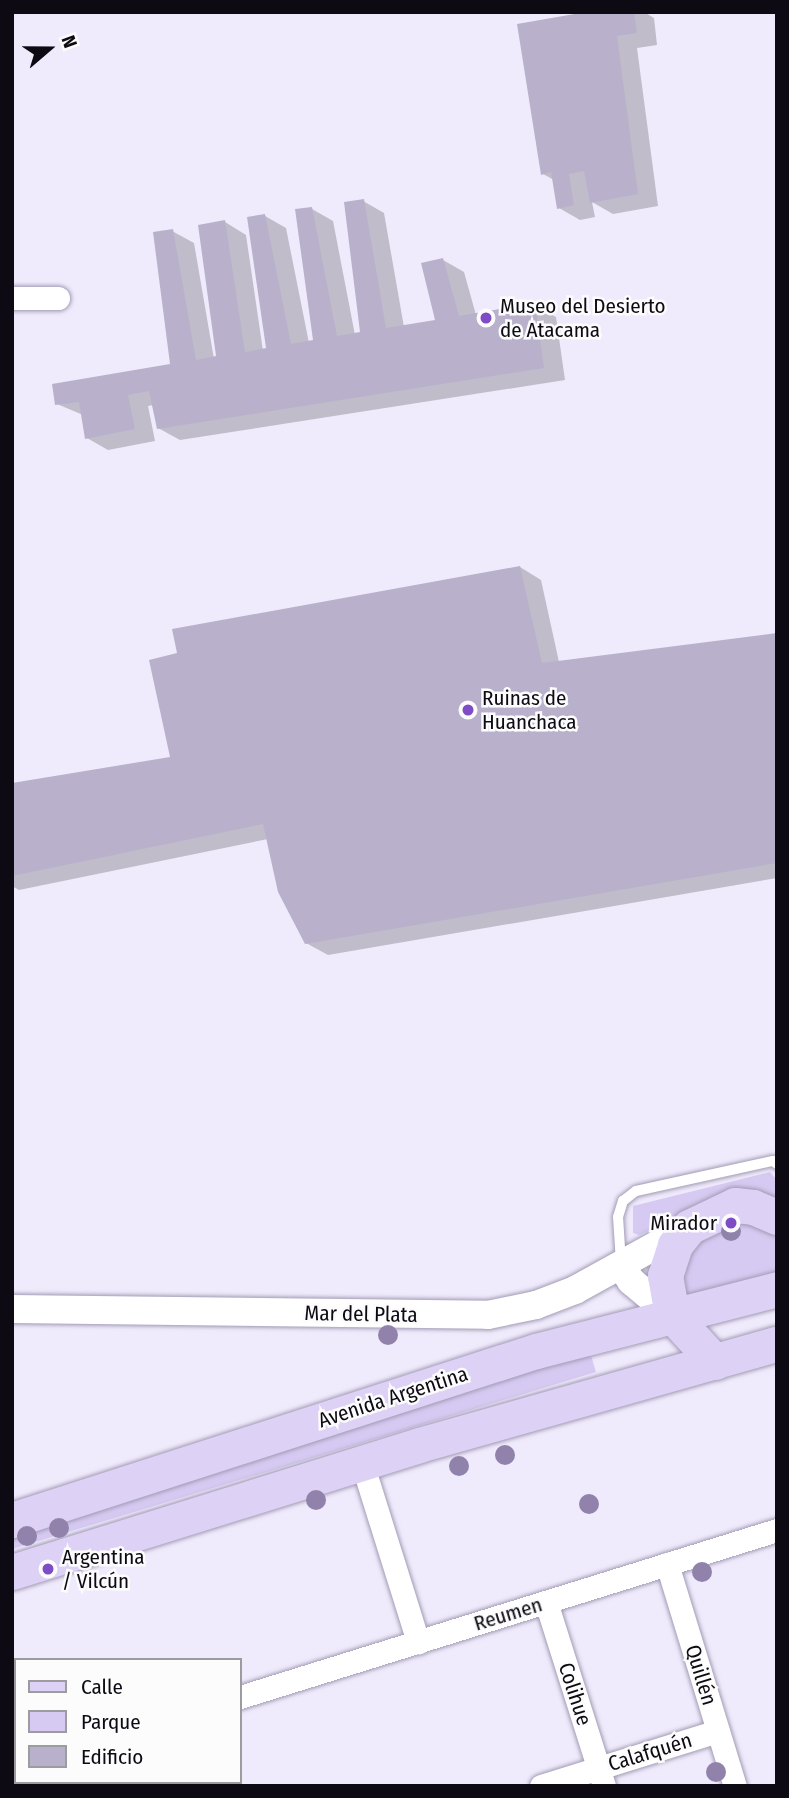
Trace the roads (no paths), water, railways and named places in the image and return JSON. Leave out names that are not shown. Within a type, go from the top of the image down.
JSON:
[{"type":"main road","points":[[715,1362],[672,1315],[665,1276],[668,1263],[689,1227],[734,1205],[754,1207],[777,1217]]},
{"type":"main road","name":"Avenida Argentina","points":[[12,1520],[536,1351],[777,1289]]},
{"type":"main road","points":[[12,1572],[362,1463],[777,1344]]},
{"type":"street","points":[[12,298],[58,298]]},
{"type":"street","name":"Mar del Plata","points":[[12,1308],[488,1315],[536,1305],[621,1266],[689,1227]]},
{"type":"street","points":[[621,1266],[631,1281],[672,1315]]},
{"type":"street","points":[[362,1463],[418,1642]]},
{"type":"street","name":"Reumen","points":[[242,1697],[777,1530]]},
{"type":"street","name":"Quillén","points":[[667,1564],[735,1786]]},
{"type":"street","name":"Colihue","points":[[546,1602],[601,1777]]},
{"type":"street","name":"Calafquén","points":[[541,1786],[601,1777],[718,1731]]},
{"type":"lane","points":[[621,1266],[618,1217],[622,1201],[636,1191],[773,1161],[777,1164]]},
{"type":"place","name":"Museo del Desierto de Atacama","points":[[486,318]]},
{"type":"place","name":"Ruinas de Huanchaca","points":[[468,710]]},
{"type":"place","name":"Mirador","points":[[731,1223]]},
{"type":"place","name":"Argentina / Vilcún","points":[[48,1569]]}]
